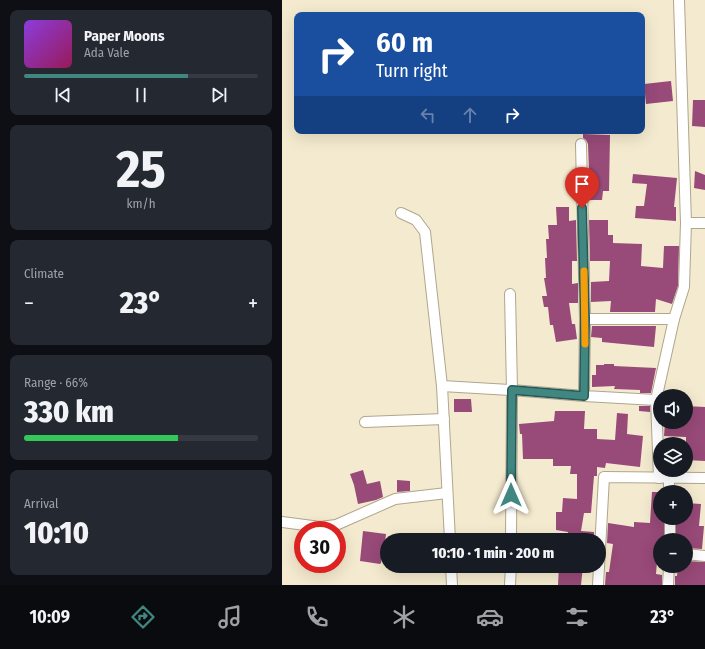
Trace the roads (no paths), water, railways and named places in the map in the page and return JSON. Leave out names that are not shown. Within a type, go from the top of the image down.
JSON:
[{"type":"street","points":[[658,389],[674,319],[684,287],[686,223],[679,0]]},
{"type":"street","points":[[581,144],[585,319],[584,396]]},
{"type":"street","points":[[401,213],[416,220],[425,232],[442,386],[450,533]]},
{"type":"street","points":[[686,223],[705,223]]},
{"type":"street","points":[[510,294],[512,390],[511,533]]},
{"type":"street","points":[[585,319],[674,319]]},
{"type":"street","points":[[442,386],[653,400]]},
{"type":"street","points":[[365,422],[444,419]]},
{"type":"street","points":[[598,585],[604,477],[653,477]]},
{"type":"street","points":[[667,485],[664,477],[705,478]]},
{"type":"street","points":[[282,522],[320,527],[336,525],[395,499],[447,493]]},
{"type":"street","points":[[693,555],[705,556]]},
{"type":"street","points":[[451,573],[452,585]]},
{"type":"street","points":[[510,585],[511,573]]},
{"type":"street","points":[[668,585],[669,573]]}]
